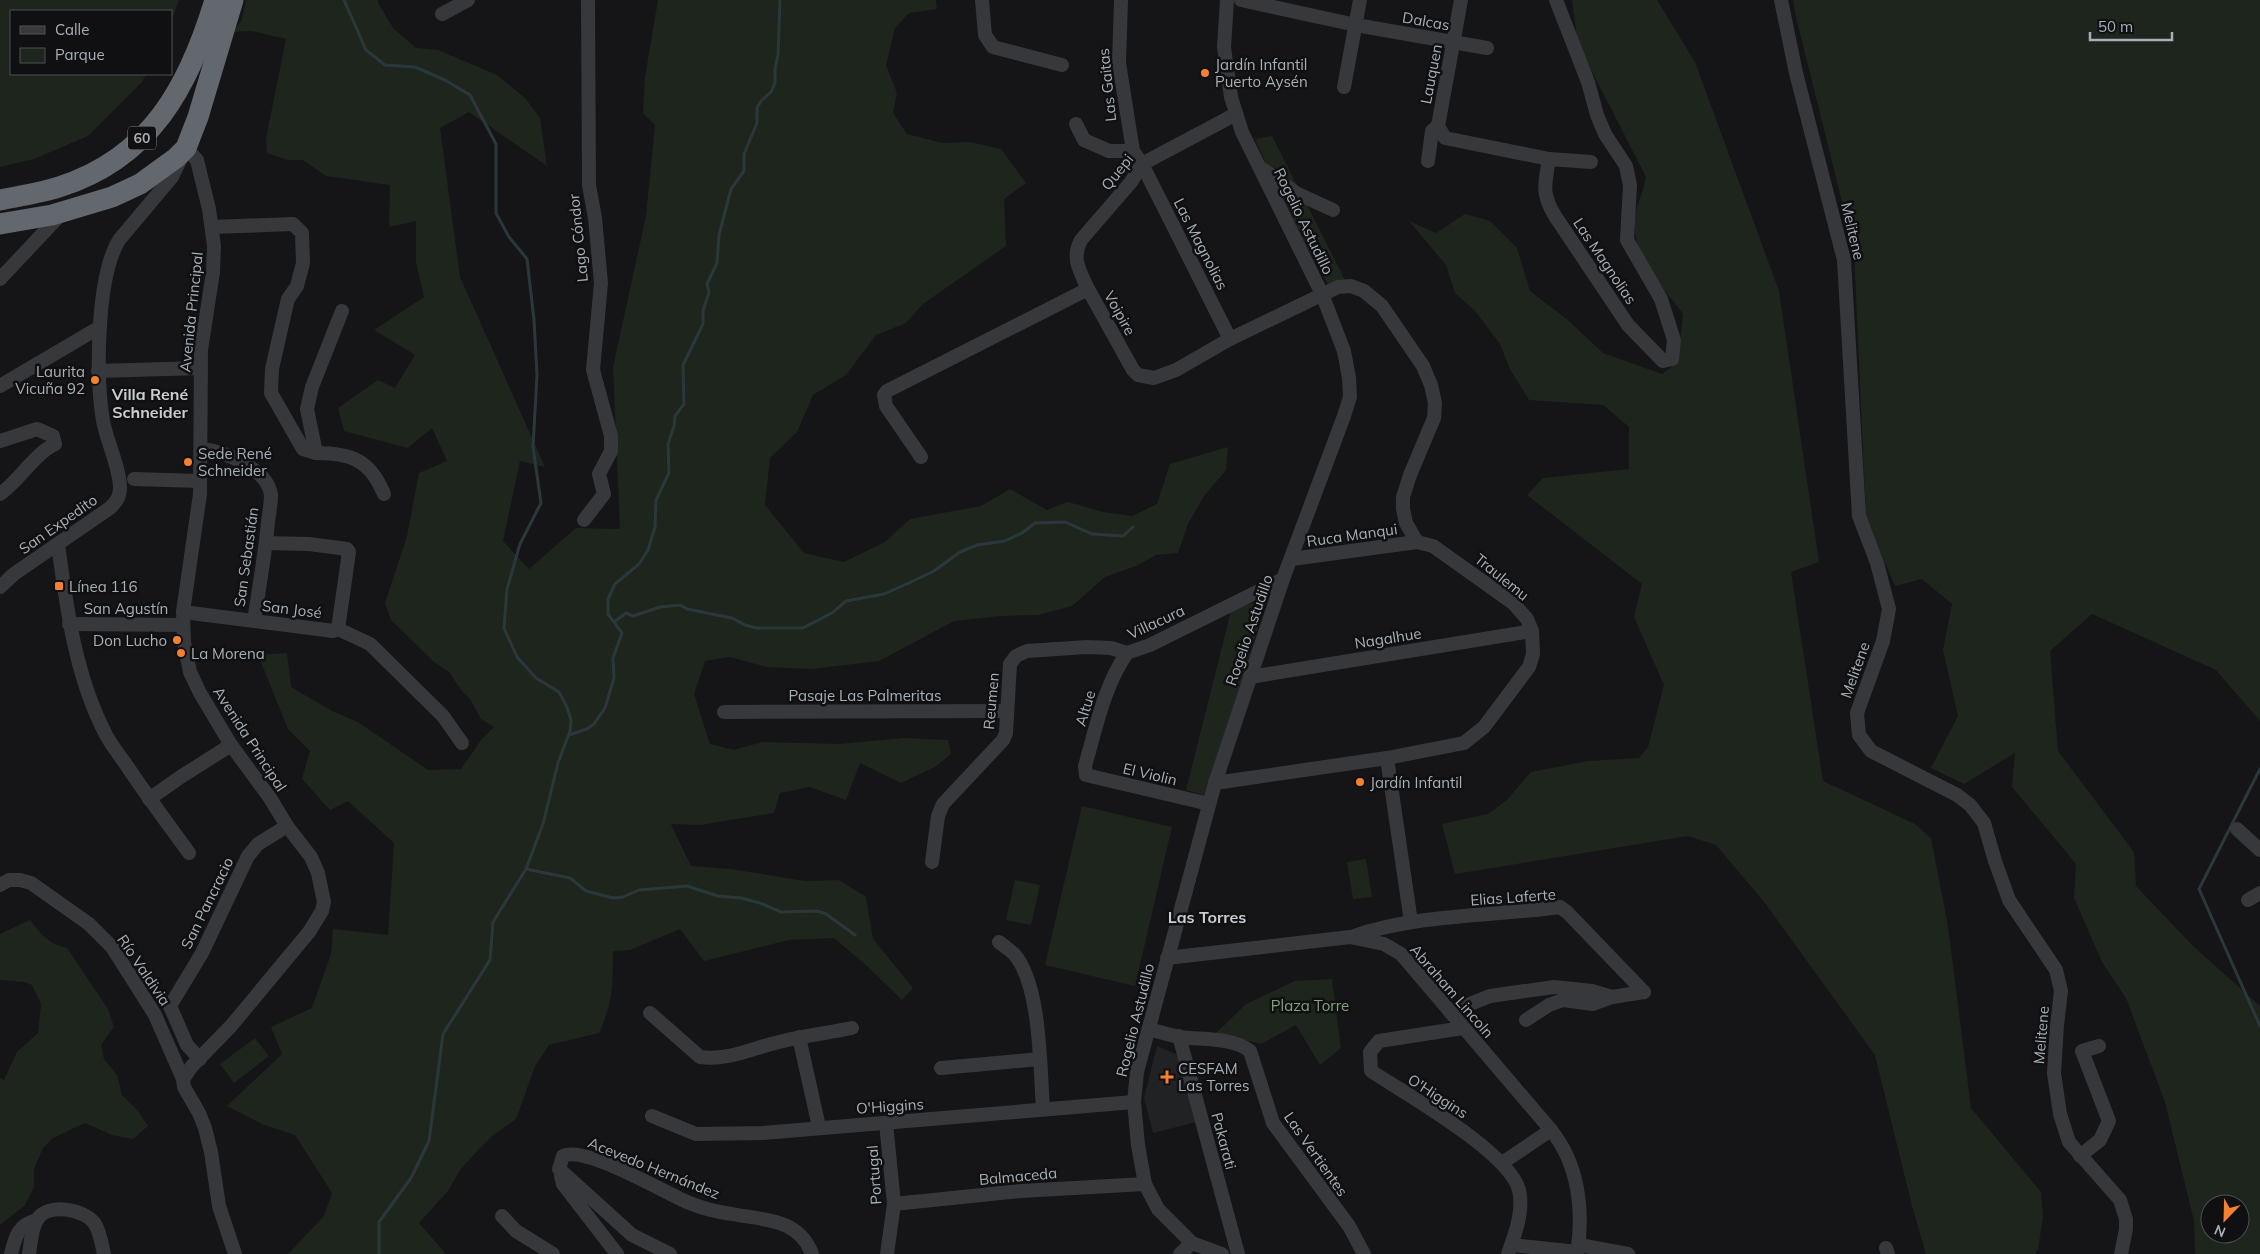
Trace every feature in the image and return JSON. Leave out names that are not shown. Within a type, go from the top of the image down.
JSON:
[{"type":"highway","name":"60","points":[[0,185],[36,179],[70,168],[102,152],[131,130],[154,105],[173,77],[186,46],[201,0]]},
{"type":"highway","name":"60","points":[[0,200],[43,192],[79,180],[112,162],[142,138],[166,111],[186,80],[206,30],[215,0]]},
{"type":"highway","points":[[0,224],[63,212],[112,197],[140,184],[164,168],[186,148],[211,77],[233,0]]},
{"type":"street","points":[[442,14],[468,0]]},
{"type":"street","name":"Lago Cóndor","points":[[584,520],[604,494],[600,474],[611,451],[611,436],[593,370],[601,283],[595,218],[589,184],[588,0]]},
{"type":"street","points":[[982,0],[985,35],[993,47],[1062,65]]},
{"type":"street","name":"Las Gaitas","points":[[1121,0],[1119,63],[1133,151],[1142,164]]},
{"type":"street","name":"Rogelio Astudillo","points":[[1222,1254],[1192,1243],[1158,1209],[1145,1184],[1138,1145],[1134,1102],[1136,1072],[1215,783],[1283,579],[1292,559],[1350,397],[1350,378],[1344,351],[1322,294],[1242,132],[1236,114],[1225,64],[1224,30],[1228,0]]},
{"type":"street","name":"Dalcas","points":[[1241,0],[1356,25],[1488,48]]},
{"type":"street","points":[[1344,87],[1360,0]]},
{"type":"street","name":"Lauquen","points":[[1428,161],[1432,131],[1438,126],[1461,0]]},
{"type":"street","name":"Las Magnolias","points":[[1549,159],[1543,192],[1547,203],[1628,325],[1663,361],[1672,359],[1674,340],[1661,299],[1627,240],[1630,185],[1626,166],[1605,134],[1597,115],[1588,82],[1556,0]]},
{"type":"street","name":"Melitene","points":[[1781,0],[1796,73],[1844,260],[1859,516],[1877,563],[1888,609],[1884,641],[1857,713],[1857,728],[1862,741],[1871,751],[1957,795],[1970,805],[1984,823],[2009,900],[2056,970],[2061,992],[2056,1025],[2054,1073],[2060,1114],[2069,1142],[2120,1200],[2126,1218],[2121,1254]]},
{"type":"street","name":"Quepi","points":[[1088,289],[1077,263],[1077,247],[1131,182],[1142,164],[1236,114]]},
{"type":"street","points":[[1076,124],[1084,140],[1109,151],[1133,151]]},
{"type":"street","points":[[1438,126],[1445,138],[1549,159],[1591,162]]},
{"type":"street","name":"Avenida Principal","points":[[183,1079],[186,1073],[232,1026],[309,932],[322,910],[324,890],[311,857],[286,826],[270,798],[231,745],[200,694],[190,672],[183,619],[200,494],[199,481],[202,449],[201,350],[213,272],[212,227],[197,160],[186,148]]},
{"type":"street","points":[[186,148],[172,177],[113,250],[108,267],[100,327],[98,371],[201,368]]},
{"type":"street","name":"Las Magnolias","points":[[1142,164],[1230,339]]},
{"type":"street","points":[[1260,168],[1296,193],[1333,210]]},
{"type":"street","points":[[0,279],[63,212]]},
{"type":"street","points":[[212,227],[293,224],[302,232],[303,263],[297,286],[288,299],[272,369],[271,393],[303,449],[316,453],[338,453],[363,462],[384,494]]},
{"type":"street","points":[[1322,294],[1338,287],[1351,286],[1364,291],[1382,306],[1423,366],[1431,385],[1435,404],[1434,418],[1410,475],[1403,497],[1406,524],[1418,542]]},
{"type":"street","name":"Voipire","points":[[921,458],[886,406],[884,395],[890,388],[1088,289],[1133,370],[1138,375],[1146,378],[1154,378],[1176,370],[1230,339],[1322,294]]},
{"type":"street","points":[[316,453],[307,410],[312,387],[342,311]]},
{"type":"street","points":[[0,386],[100,327]]},
{"type":"street","name":"San Expedito","points":[[0,587],[14,574],[116,503],[120,490],[119,479],[108,445],[103,421],[98,371]]},
{"type":"street","points":[[0,441],[37,429],[54,436],[55,444],[47,448],[12,486],[0,494]]},
{"type":"street","name":"San Sebastián","points":[[202,449],[216,450],[232,456],[256,472],[267,484],[271,495],[254,621]]},
{"type":"street","points":[[134,479],[199,481]]},
{"type":"street","name":"Ruca Manqui","points":[[1292,559],[1418,542]]},
{"type":"street","name":"Traulemu","points":[[1418,542],[1433,546],[1513,603],[1527,619],[1532,631]]},
{"type":"street","points":[[266,543],[309,544],[347,549],[349,552],[338,629],[370,644],[443,716],[462,743]]},
{"type":"street","points":[[58,544],[69,624],[76,657],[95,710],[107,736],[149,799],[189,853]]},
{"type":"street","name":"Villacura","points":[[1010,664],[1016,656],[1026,651],[1087,647],[1111,648],[1127,654],[1150,645],[1283,579]]},
{"type":"street","name":"San José","points":[[183,619],[254,621],[310,628],[338,629]]},
{"type":"street","name":"San Agustín","points":[[69,624],[183,619]]},
{"type":"street","points":[[1215,783],[1387,758],[1464,743],[1473,738],[1484,727],[1529,667],[1532,654],[1532,631]]},
{"type":"street","name":"Nagalhue","points":[[1250,677],[1532,631]]},
{"type":"street","name":"Altue","points":[[1086,775],[1085,766],[1109,685],[1117,668],[1127,654]]},
{"type":"street","name":"Reumen","points":[[932,862],[938,816],[943,804],[1003,740],[1006,733],[1010,664]]},
{"type":"street","name":"Pasaje Las Palmeritas","points":[[724,712],[1007,711]]},
{"type":"street","points":[[149,799],[231,745]]},
{"type":"street","points":[[1387,758],[1410,922]]},
{"type":"street","name":"El Violin","points":[[1086,775],[1209,804]]},
{"type":"street","name":"San Pancracio","points":[[200,1059],[187,1045],[170,1006],[202,953],[248,856],[258,844],[286,826]]},
{"type":"street","points":[[2237,829],[2260,850]]},
{"type":"street","name":"Río Valdivia","points":[[0,884],[9,880],[31,883],[89,924],[112,947],[155,1015],[183,1079]]},
{"type":"street","name":"Elias Laferte","points":[[1350,937],[1376,928],[1410,922],[1560,907],[1568,912],[1644,992],[1612,998]]},
{"type":"street","name":"Abraham Lincoln","points":[[1167,958],[1350,937],[1384,944],[1401,954],[1551,1130],[1566,1151],[1575,1175],[1578,1195],[1578,1250]]},
{"type":"street","points":[[999,942],[1014,955],[1023,968],[1033,998],[1040,1059],[1042,1109]]},
{"type":"street","points":[[1450,1012],[1490,996],[1554,987],[1592,991],[1612,998]]},
{"type":"street","points":[[1526,1020],[1549,1005],[1563,1000],[1593,1004],[1612,998]]},
{"type":"street","points":[[650,1013],[700,1057],[709,1058],[734,1055],[800,1038],[852,1028]]},
{"type":"street","name":"O'Higgins","points":[[1463,1028],[1379,1041],[1370,1052],[1371,1071],[1470,1136],[1502,1163],[1515,1181],[1521,1203],[1510,1249]]},
{"type":"street","name":"Las Vertientes","points":[[1149,1029],[1178,1036],[1244,1046],[1250,1051],[1273,1123],[1348,1226],[1364,1254]]},
{"type":"street","name":"Pakarati","points":[[1178,1036],[1238,1254]]},
{"type":"street","points":[[800,1038],[819,1127]]},
{"type":"street","points":[[2080,1156],[2100,1140],[2109,1121],[2082,1051],[2099,1046]]},
{"type":"street","points":[[941,1068],[1040,1059]]},
{"type":"street","points":[[183,1079],[184,1087],[205,1128],[211,1152],[219,1206],[235,1254]]},
{"type":"street","name":"O'Higgins","points":[[652,1116],[696,1134],[715,1135],[763,1133],[1134,1102]]},
{"type":"street","name":"Portugal","points":[[886,1123],[894,1204],[888,1254]]},
{"type":"street","points":[[1502,1163],[1551,1130]]},
{"type":"street","name":"Acevedo Hernández","points":[[559,1169],[563,1156],[569,1153],[583,1155],[687,1202],[708,1209],[780,1222],[802,1236],[812,1254]]},
{"type":"street","points":[[559,1169],[563,1184],[616,1254]]},
{"type":"street","points":[[559,1169],[632,1235],[670,1254]]},
{"type":"street","name":"Balmaceda","points":[[894,1204],[1021,1191],[1145,1184]]},
{"type":"street","points":[[29,1254],[32,1234],[37,1220],[44,1212],[54,1210],[69,1210],[82,1215],[95,1224],[104,1254]]},
{"type":"street","points":[[502,1216],[516,1231],[553,1254]]},
{"type":"street","points":[[10,1254],[16,1235],[22,1226],[37,1220]]},
{"type":"street","points":[[1180,1254],[1192,1243]]},
{"type":"street","points":[[1510,1249],[1578,1250],[1628,1254]]},
{"type":"shaded area","name":"CESFAM Las Torres","points":[[1157,1046],[1178,1055],[1197,1122],[1153,1133],[1144,1098]]},
{"type":"green space","points":[[0,0],[179,0],[172,19],[172,10],[10,10],[10,75],[146,75],[142,82],[88,136],[34,159],[0,167]]},
{"type":"green space","points":[[246,0],[378,0],[379,5],[394,29],[416,48],[438,50],[497,75],[525,98],[540,118],[547,166],[469,112],[440,128],[460,277],[545,467],[520,461],[503,541],[529,569],[576,528],[620,529],[613,367],[646,216],[655,125],[643,113],[645,77],[658,0],[936,0],[937,9],[909,13],[895,28],[886,65],[897,93],[893,113],[907,134],[942,143],[970,142],[1001,149],[1026,183],[1004,199],[1006,246],[923,304],[906,323],[876,335],[846,375],[813,395],[797,432],[770,458],[765,505],[804,553],[844,562],[885,542],[910,519],[981,506],[1010,489],[1047,510],[1068,502],[1103,512],[1132,516],[1157,504],[1170,464],[1228,447],[1226,470],[1204,496],[1188,524],[1178,553],[1156,555],[1136,566],[1105,577],[1072,606],[1038,615],[1001,616],[954,621],[879,661],[812,669],[767,667],[730,657],[705,661],[694,694],[710,744],[734,750],[762,742],[839,744],[903,738],[948,740],[951,754],[935,767],[901,783],[860,763],[846,800],[810,787],[780,793],[774,813],[700,825],[671,824],[691,866],[731,869],[805,881],[839,880],[866,897],[873,939],[913,988],[902,1000],[867,966],[834,938],[789,940],[704,961],[680,929],[630,950],[613,951],[610,1002],[599,1033],[549,1045],[535,1066],[516,1119],[492,1136],[480,1148],[460,1170],[448,1191],[419,1223],[446,1254],[288,1254],[324,1216],[332,1193],[295,1135],[262,1124],[227,1106],[282,1054],[271,1027],[312,1008],[331,954],[333,929],[388,935],[394,843],[348,801],[330,810],[302,779],[310,751],[288,729],[258,655],[287,653],[291,687],[332,711],[358,722],[428,770],[461,769],[481,740],[494,727],[481,719],[470,699],[461,690],[449,672],[434,662],[391,620],[385,603],[407,536],[419,473],[447,461],[432,428],[408,448],[344,431],[338,408],[378,380],[395,388],[415,355],[374,330],[424,297],[416,262],[416,221],[389,227],[390,185],[326,176],[303,160],[288,160],[267,153],[266,138],[286,39],[252,31],[232,32],[242,20]]},
{"type":"green space","points":[[1572,0],[1657,0],[1695,62],[1779,291],[1819,562],[1791,572],[1823,781],[1915,824],[1931,838],[1948,926],[1971,1108],[2041,1192],[2043,1217],[2038,1249],[2035,1254],[1926,1254],[1912,1206],[1875,1055],[1765,903],[1716,845],[1688,836],[1455,874],[1442,824],[1488,814],[1507,800],[1531,772],[1588,761],[1639,758],[1648,747],[1664,685],[1634,617],[1642,584],[1527,495],[1543,478],[1629,469],[1629,427],[1603,405],[1529,400],[1510,369],[1500,344],[1476,312],[1455,293],[1446,265],[1409,221],[1436,233],[1465,214],[1490,221],[1517,248],[1530,291],[1569,321],[1603,353],[1662,374],[1678,362],[1683,314],[1650,270],[1643,258],[1635,232],[1638,203],[1646,177],[1578,44]]},
{"type":"green space","points":[[1793,0],[2260,0],[2260,721],[2216,670],[2092,614],[2050,651],[2058,751],[2134,852],[2136,886],[2192,945],[2260,1006],[2260,1254],[2195,1254],[2194,1221],[2165,1102],[2126,998],[2102,962],[2074,898],[2076,864],[2012,787],[2015,753],[1964,784],[1931,768],[1958,716],[1943,650],[1952,604],[1922,579],[1895,586],[1866,518],[1854,250]]},
{"type":"green space","points":[[1272,136],[1346,282],[1330,288],[1290,217],[1255,139]]},
{"type":"green space","points":[[1266,601],[1207,796],[1186,790],[1232,607]]},
{"type":"green space","points":[[1082,806],[1172,827],[1135,986],[1045,965]]},
{"type":"green space","points":[[1366,859],[1372,897],[1353,899],[1347,862]]},
{"type":"green space","points":[[1015,880],[1040,885],[1031,925],[1006,920]]},
{"type":"green space","points":[[30,920],[42,935],[54,944],[67,948],[108,1009],[114,1027],[101,1045],[104,1059],[117,1075],[122,1095],[138,1111],[148,1126],[133,1139],[112,1135],[85,1123],[53,1138],[43,1148],[34,1169],[34,1187],[25,1205],[0,1225],[0,1078],[4,1080],[17,1052],[38,1033],[41,1004],[32,985],[24,982],[0,980],[0,934]]},
{"type":"green space","name":"Plaza Torre","points":[[1332,979],[1341,1048],[1320,1065],[1296,1025],[1261,1044],[1216,1033],[1246,1004],[1295,981]]},
{"type":"green space","points":[[255,1038],[269,1056],[234,1083],[220,1064]]},
{"type":"waterway","points":[[344,0],[366,50],[385,65],[415,67],[445,80],[470,95],[496,144],[496,213],[509,237],[527,259],[534,320],[537,375],[533,447],[541,503],[520,544],[507,589],[504,628],[517,657],[536,678],[559,692],[571,720],[570,731],[558,763],[543,824],[526,869],[493,922],[490,960],[443,1034],[429,1141],[411,1178],[379,1222],[379,1254]]},
{"type":"waterway","points":[[569,735],[587,729],[594,724],[605,708],[614,678],[613,658],[622,633],[608,614],[608,599],[615,584],[639,564],[648,550],[655,527],[656,500],[669,473],[668,444],[675,416],[684,404],[683,365],[703,324],[703,311],[709,292],[707,284],[717,263],[719,235],[731,189],[744,171],[744,154],[757,123],[757,108],[761,101],[771,92],[775,83],[780,0]]},
{"type":"waterway","points":[[614,622],[626,613],[633,616],[660,607],[680,605],[687,609],[732,618],[756,628],[803,628],[832,613],[846,601],[884,594],[934,571],[960,552],[977,545],[1005,541],[1022,533],[1035,523],[1065,522],[1092,534],[1123,536],[1133,527]]},
{"type":"waterway","points":[[2260,769],[2199,889],[2260,1026]]},
{"type":"waterway","points":[[526,869],[570,878],[586,891],[613,898],[623,897],[639,890],[687,886],[718,896],[741,898],[760,903],[781,912],[817,911],[826,914],[855,935]]},
{"type":"place","name":"Jardín Infantil Puerto Aysén","points":[[1205,73]]},
{"type":"place","name":"Laurita Vicuña 92","points":[[95,380]]},
{"type":"place","name":"Sede René Schneider","points":[[188,462]]},
{"type":"place","name":"Línea 116","points":[[59,586]]},
{"type":"place","name":"Don Lucho","points":[[177,640]]},
{"type":"place","name":"La Morena","points":[[181,653]]},
{"type":"place","name":"Jardín Infantil","points":[[1360,782]]},
{"type":"place","name":"CESFAM Las Torres","points":[[1167,1077]]},
{"type":"district","name":"Villa René Schneider","points":[[150,403]]},
{"type":"district","name":"Las Torres","points":[[1207,917]]}]
